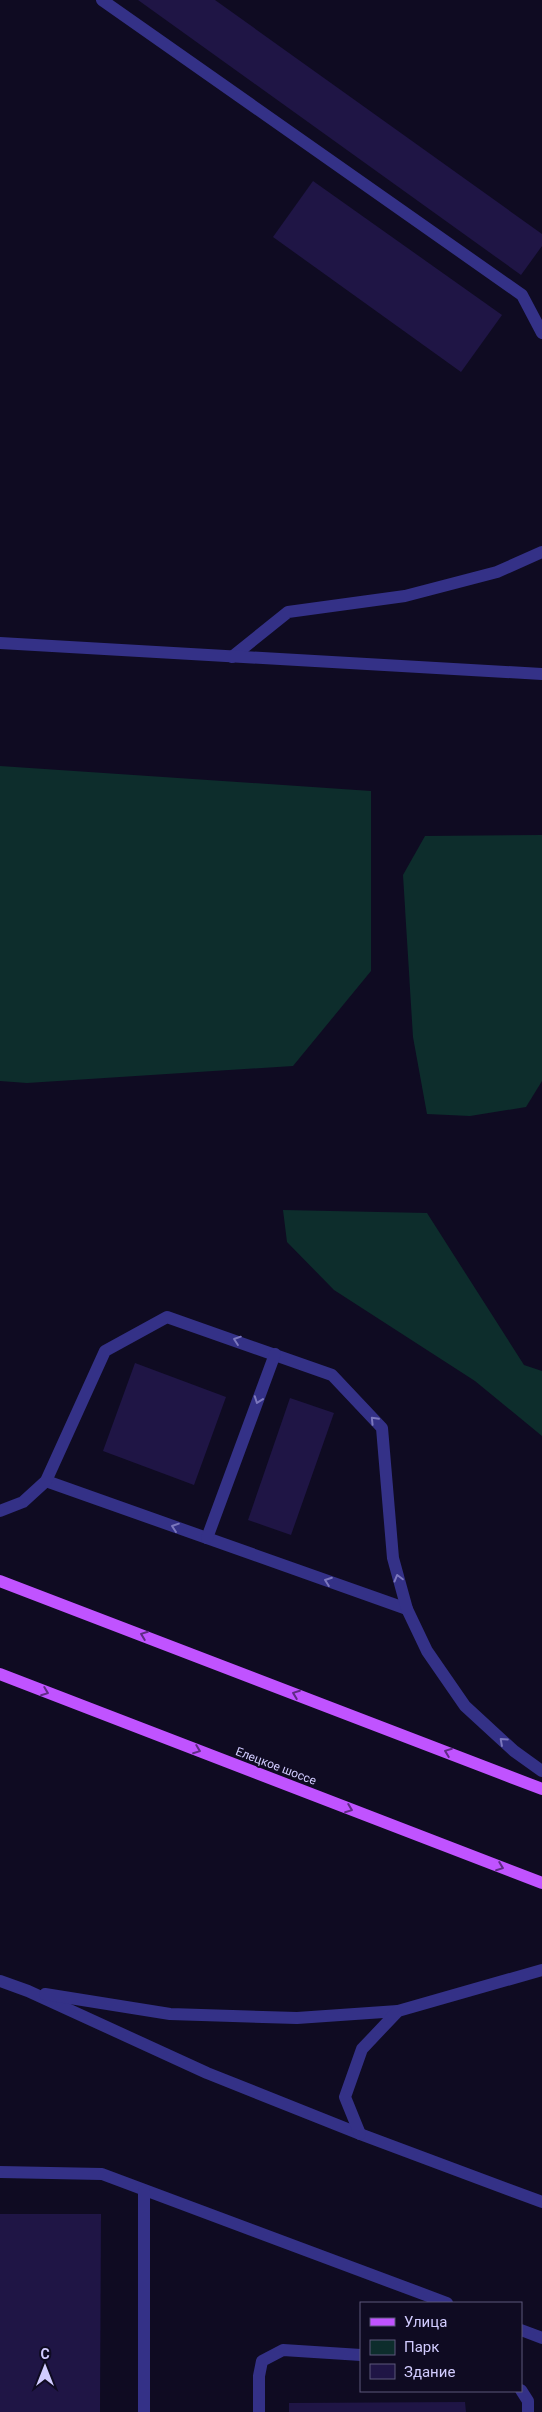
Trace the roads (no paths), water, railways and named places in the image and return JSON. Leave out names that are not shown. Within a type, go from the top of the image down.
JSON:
[{"type":"main road","points":[[0,1581],[542,1788]]},
{"type":"main road","name":"Елецкое шоссе","points":[[0,1674],[542,1883]]},
{"type":"street","points":[[102,0],[522,295],[542,332]]},
{"type":"street","points":[[232,657],[288,612],[405,596],[497,572],[542,552]]},
{"type":"street","points":[[0,643],[542,674]]},
{"type":"street","points":[[0,1511],[24,1502],[46,1481],[105,1351],[167,1317],[332,1375],[382,1428],[393,1558],[407,1609],[427,1651],[465,1706],[514,1751],[542,1771]]},
{"type":"street","points":[[207,1538],[275,1354]]},
{"type":"street","points":[[46,1481],[407,1609]]},
{"type":"street","points":[[28,1991],[170,2014],[297,2018],[398,2011],[542,1970]]},
{"type":"street","points":[[0,1981],[28,1991],[207,2073],[360,2134],[542,2202]]},
{"type":"street","points":[[360,2134],[345,2096],[362,2049],[398,2011]]},
{"type":"street","points":[[0,2172],[102,2174],[445,2302]]},
{"type":"street","points":[[144,2191],[144,2412]]},
{"type":"street","points":[[522,2330],[542,2338]]},
{"type":"street","points":[[259,2412],[259,2376],[262,2361],[283,2350],[360,2355]]},
{"type":"street","points":[[522,2392],[528,2401],[528,2412]]}]
